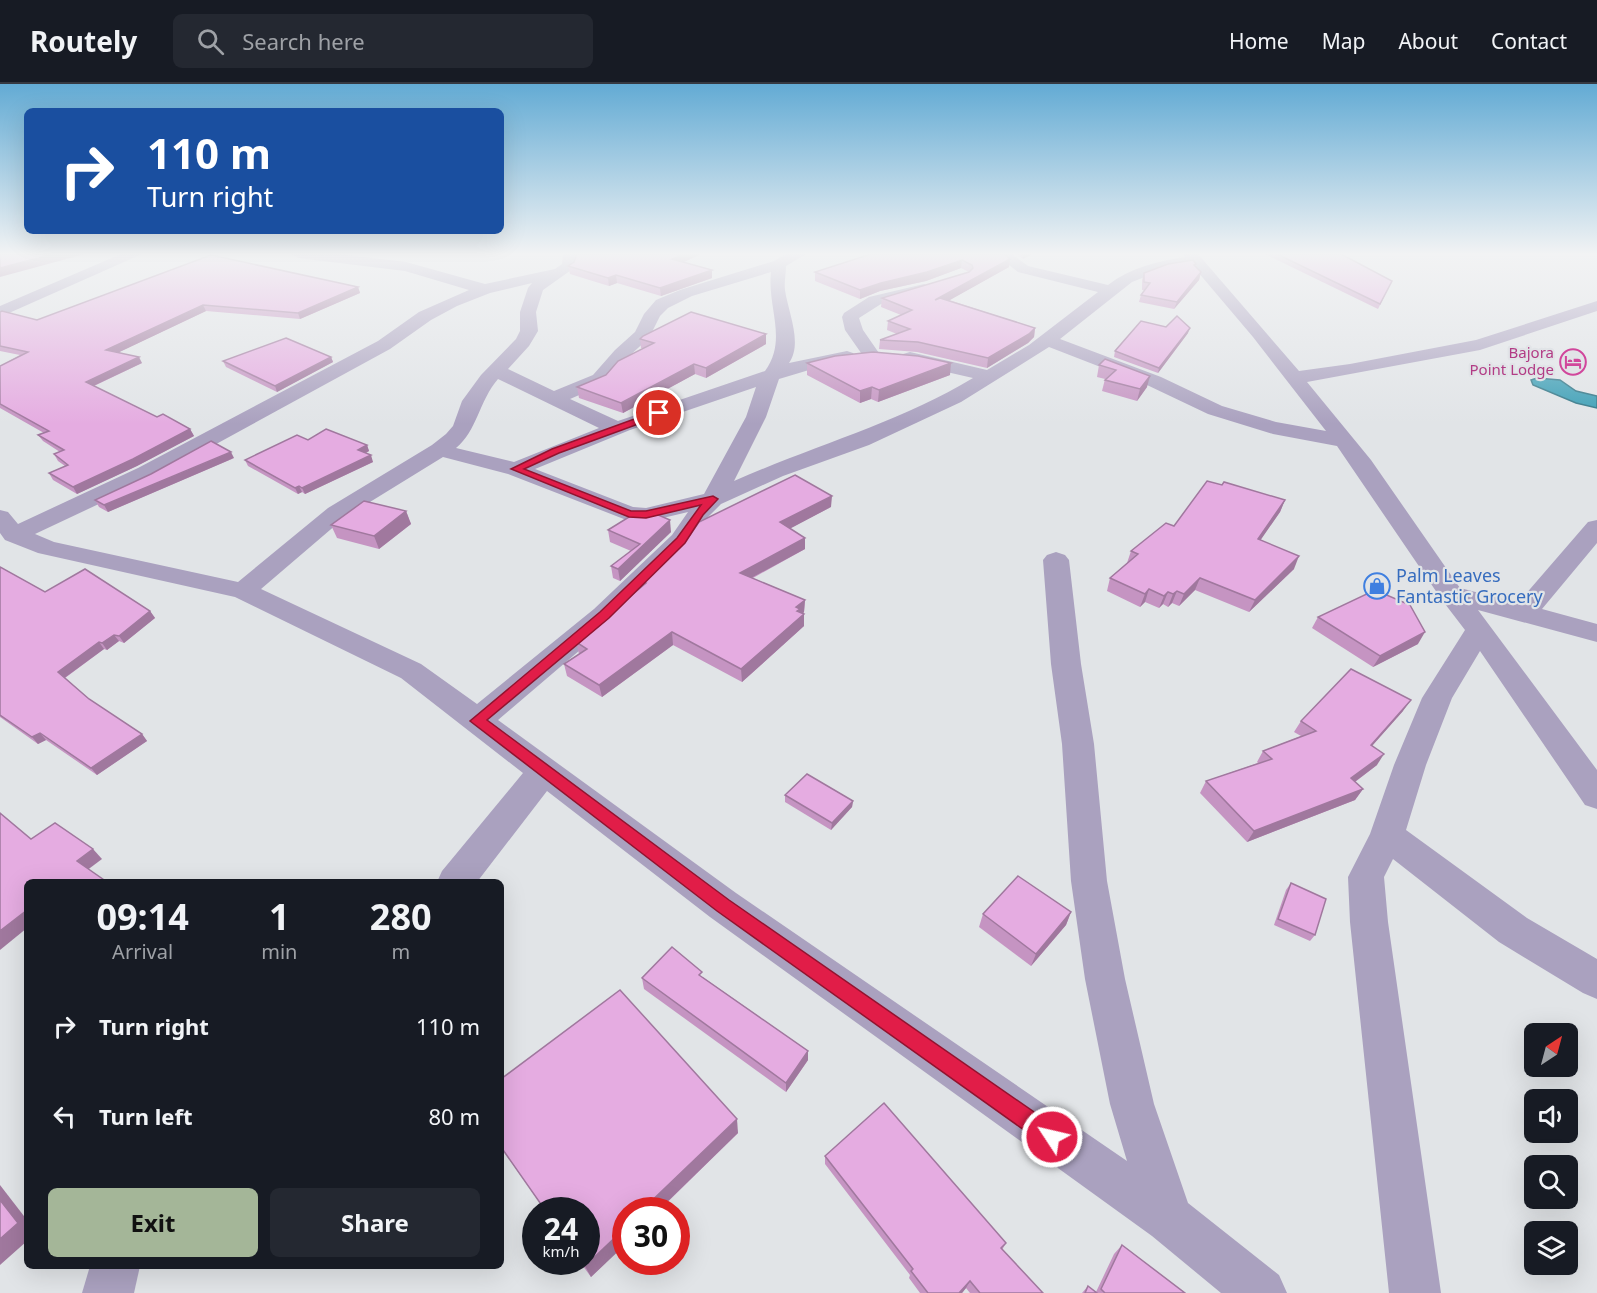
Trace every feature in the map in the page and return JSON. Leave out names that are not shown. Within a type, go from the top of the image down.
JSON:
[{"type":"street","points":[[7,526],[146,473],[384,345],[425,316],[437,310]]},
{"type":"street","points":[[243,591],[336,513],[440,450],[454,439],[463,426],[472,400],[523,342],[528,331],[529,310]]},
{"type":"street","points":[[555,398],[600,379],[621,354],[644,334],[656,310]]},
{"type":"street","points":[[477,721],[604,615],[681,540],[699,513],[713,499],[752,425],[771,376],[784,357],[785,332],[781,310]]},
{"type":"street","points":[[856,310],[850,317],[854,330],[872,356]]},
{"type":"street","points":[[440,450],[516,469],[629,514],[646,515],[713,499],[775,471],[861,440],[954,398],[1047,340],[1087,310]]},
{"type":"street","points":[[1239,310],[1362,465],[1451,594],[1479,629],[1597,796]]},
{"type":"street","points":[[1293,378],[1350,370],[1480,345],[1584,310]]},
{"type":"street","points":[[1047,340],[1154,381],[1215,410],[1273,429],[1343,441]]},
{"type":"street","points":[[516,469],[616,428],[771,376],[841,357],[872,356],[914,359],[989,376]]},
{"type":"street","points":[[496,371],[616,428]]},
{"type":"street","points":[[7,526],[46,548],[243,591],[411,670],[723,905],[1169,1219],[1262,1293]]},
{"type":"street","points":[[1524,613],[1597,527]]},
{"type":"street","points":[[1056,560],[1066,664],[1078,744],[1089,881],[1105,979],[1132,1104],[1169,1219]]},
{"type":"street","points":[[1451,594],[1597,633]]},
{"type":"street","points":[[1415,1293],[1369,922],[1366,877],[1387,835],[1410,765],[1437,698],[1479,629]]},
{"type":"street","points":[[457,879],[544,771]]},
{"type":"street","points":[[1387,835],[1513,930],[1597,980]]},
{"type":"street","points":[[108,1293],[114,1269]]},
{"type":"water","points":[[1537,378],[1560,380],[1576,391],[1597,396],[1597,408],[1576,403],[1533,385],[1531,380]]},
{"type":"building","points":[[63,310],[191,310],[106,350],[139,357],[86,382],[157,417],[163,414],[190,429],[73,487],[49,473],[68,465],[54,454],[64,450],[38,435],[49,431],[0,404],[0,366],[28,352],[0,346],[0,312],[37,320]]},
{"type":"building","points":[[267,310],[304,310],[298,313]]},
{"type":"building","points":[[911,310],[979,310],[1035,328],[1029,334],[988,358],[918,342],[880,340],[910,329],[888,321]]},
{"type":"building","points":[[691,312],[766,334],[706,368],[694,364],[621,403],[577,387],[606,375],[618,361],[654,343],[640,339],[643,336]]},
{"type":"building","points":[[1177,316],[1190,328],[1159,368],[1115,351],[1141,321],[1166,327]]},
{"type":"building","points":[[286,338],[331,357],[275,386],[223,361]]},
{"type":"building","points":[[873,352],[918,356],[951,363],[879,390],[872,387],[860,391],[807,363],[835,356]]},
{"type":"building","points":[[1105,359],[1150,376],[1140,389],[1105,380],[1116,370],[1099,365]]},
{"type":"building","points":[[326,429],[367,445],[358,450],[371,455],[302,488],[299,486],[295,488],[245,460],[297,435],[308,440]]},
{"type":"building","points":[[211,441],[231,452],[104,505],[95,500],[151,474]]},
{"type":"building","points":[[795,475],[832,496],[780,522],[805,538],[740,573],[805,600],[796,607],[800,609],[797,611],[804,614],[741,669],[672,632],[599,685],[564,664],[587,649],[576,642],[646,583],[643,582],[690,535],[699,522]]},
{"type":"building","points":[[1207,481],[1222,485],[1224,482],[1285,500],[1258,539],[1299,556],[1255,600],[1200,578],[1184,594],[1177,591],[1173,594],[1168,592],[1164,596],[1149,589],[1145,594],[1110,578],[1138,554],[1131,551],[1166,523],[1174,526]]},
{"type":"building","points":[[364,501],[406,511],[374,536],[331,525]]},
{"type":"building","points":[[649,511],[670,520],[618,569],[611,566],[640,544],[608,530],[637,512]]},
{"type":"building","points":[[0,567],[45,592],[85,569],[150,611],[119,636],[114,635],[102,643],[99,642],[58,672],[89,699],[142,734],[91,768],[40,733],[32,737],[0,715]]},
{"type":"building","points":[[1375,590],[1410,605],[1425,632],[1380,656],[1318,617]]},
{"type":"building","points":[[1351,669],[1411,700],[1371,745],[1384,754],[1351,778],[1363,789],[1254,831],[1206,781],[1272,759],[1263,751],[1316,731],[1301,721]]},
{"type":"building","points":[[807,774],[853,801],[832,823],[785,795]]},
{"type":"building","points":[[0,813],[31,839],[55,823],[93,849],[77,861],[103,879],[24,879],[24,912],[0,931]]},
{"type":"building","points":[[1018,876],[1071,912],[1036,954],[983,914]]},
{"type":"building","points":[[1291,883],[1326,899],[1315,935],[1278,919]]},
{"type":"building","points":[[672,947],[702,972],[699,975],[808,1051],[786,1083],[642,978]]},
{"type":"building","points":[[620,990],[737,1119],[656,1197],[612,1197],[612,1240],[600,1252],[600,1197],[536,1197],[504,1151],[504,1077]]},
{"type":"building","points":[[884,1103],[1006,1243],[1001,1248],[1043,1293],[980,1293],[970,1281],[959,1293],[928,1293],[911,1271],[913,1269],[825,1156]]},
{"type":"building","points":[[0,1200],[18,1223],[0,1239]]},
{"type":"building","points":[[1122,1245],[1185,1293],[1105,1293],[1101,1289]]},
{"type":"building","points":[[1088,1286],[1097,1293],[1085,1293]]},
{"type":"place","name":"Bajora Point Lodge","points":[[1573,362]]},
{"type":"place","name":"Palm Leaves Fantastic Grocery","points":[[1377,586]]},
{"type":"route","points":[[659,413],[555,451],[516,469],[629,514],[646,515],[713,499],[699,513],[681,540],[604,615],[477,721],[723,905],[1052,1137]]}]
